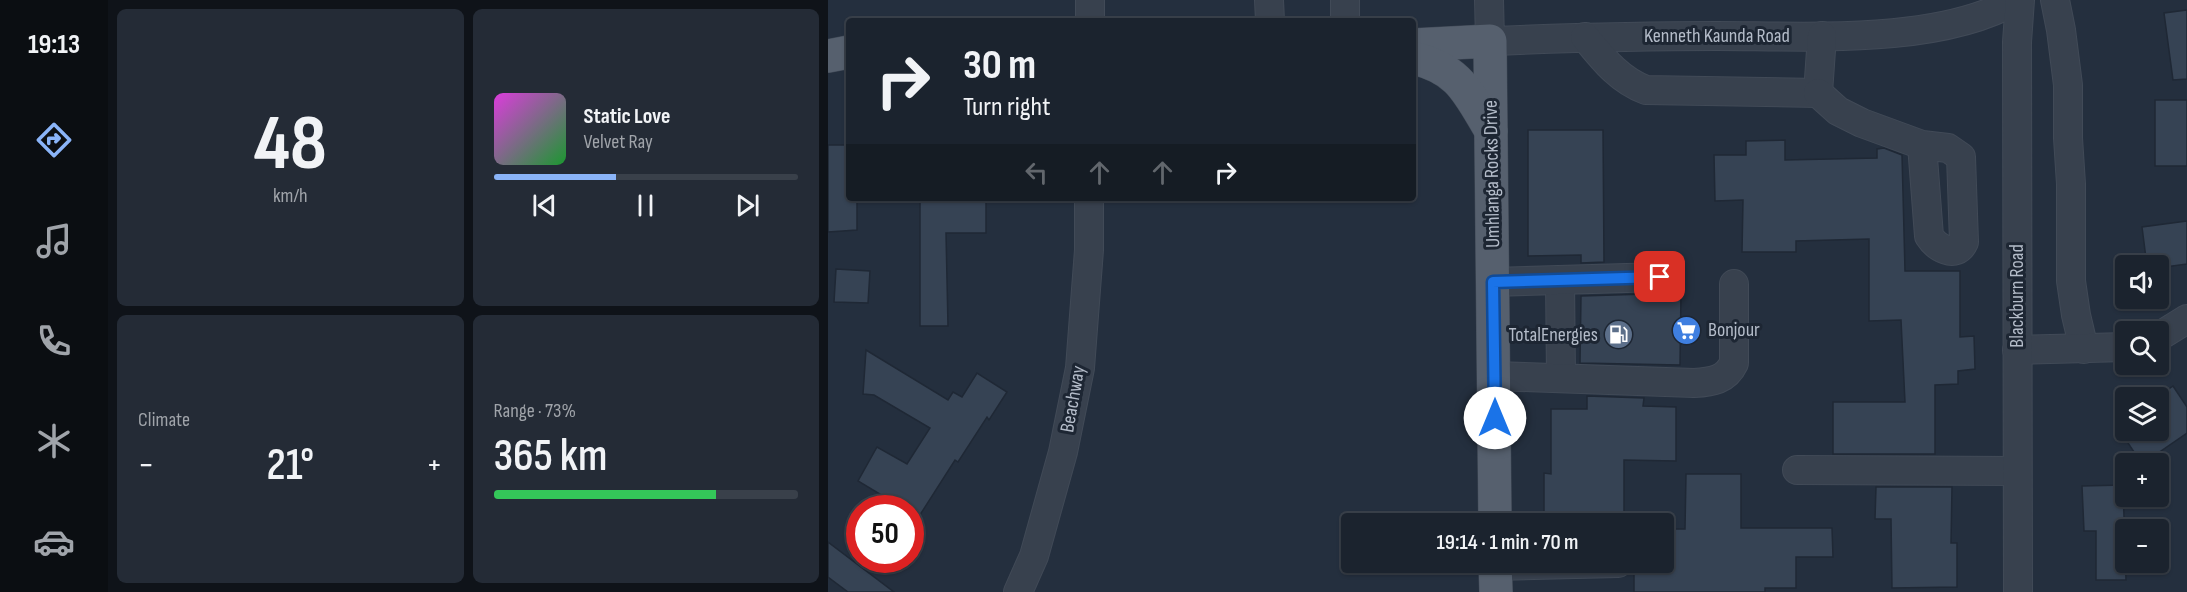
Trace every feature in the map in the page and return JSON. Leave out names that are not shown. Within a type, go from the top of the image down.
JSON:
[{"type":"main road","name":"Kenneth Kaunda Road","points":[[1416,45],[1490,41]]},
{"type":"main road","name":"Umhlanga Rocks Drive","points":[[1490,41],[1495,513]]},
{"type":"main road","points":[[828,56],[846,52]]},
{"type":"main road","points":[[1416,59],[1431,62],[1451,72],[1466,91],[1492,133]]},
{"type":"main road","points":[[828,67],[846,69]]},
{"type":"street","points":[[1090,0],[1090,18]]},
{"type":"street","points":[[1269,0],[1270,18]]},
{"type":"street","points":[[1345,0],[1345,18]]},
{"type":"street","points":[[1489,0],[1490,41]]},
{"type":"street","name":"Kenneth Kaunda Road","points":[[1490,41],[1586,37],[1822,36],[1904,32],[1951,25],[2001,9],[2018,0]]},
{"type":"street","name":"Blackburn Road","points":[[2018,0],[2018,592]]},
{"type":"street","points":[[2055,0],[2068,85],[2071,280],[2084,349]]},
{"type":"street","points":[[1818,93],[1822,36]]},
{"type":"street","points":[[1586,37],[1612,69],[1632,85],[1646,90],[1818,93],[1838,111],[1886,133],[1922,145]]},
{"type":"street","name":"Beachway","points":[[1018,592],[1034,556],[1064,452],[1080,368],[1089,250],[1089,201]]},
{"type":"street","points":[[1493,282],[1660,277]]},
{"type":"street","points":[[1560,280],[1561,377]]},
{"type":"street","points":[[1494,376],[1694,383],[1723,378],[1731,371],[1734,363],[1734,284]]},
{"type":"street","points":[[2169,330],[2187,319]]},
{"type":"street","points":[[2018,350],[2115,348]]},
{"type":"street","points":[[1797,470],[2017,471]]},
{"type":"building","points":[[2187,10],[2187,79],[2173,80],[2164,13]]},
{"type":"building","points":[[2155,100],[2187,100],[2187,166],[2155,166]]},
{"type":"building","points":[[1528,130],[1603,130],[1604,262],[1581,263],[1581,255],[1528,256]]},
{"type":"building","points":[[1785,140],[1785,160],[1877,158],[1877,149],[1884,148],[1902,155],[1905,271],[1960,271],[1960,337],[1974,336],[1975,369],[1958,371],[1958,384],[1935,385],[1935,454],[1833,454],[1833,402],[1905,402],[1901,320],[1869,321],[1869,239],[1796,241],[1796,252],[1742,252],[1743,200],[1715,201],[1714,155],[1746,155],[1746,141]]},
{"type":"building","points":[[828,145],[846,145],[846,201],[857,201],[857,230],[828,232]]},
{"type":"building","points":[[920,201],[986,201],[986,233],[946,233],[948,326],[920,326]]},
{"type":"building","points":[[2187,221],[2187,264],[2169,266],[2169,255],[2146,255],[2142,227]]},
{"type":"building","points":[[836,269],[870,271],[868,303],[834,302]]},
{"type":"building","points":[[1681,293],[1680,365],[1580,363],[1581,296]]},
{"type":"building","points":[[866,350],[948,400],[953,392],[962,397],[977,373],[1007,392],[989,420],[987,417],[958,462],[955,460],[924,509],[924,495],[881,495],[858,481],[877,447],[907,464],[930,428],[874,395],[863,394]]},
{"type":"building","points":[[2173,386],[2187,407],[2187,433],[2158,453],[2135,453],[2127,441],[2169,441],[2169,389]]},
{"type":"building","points":[[1587,396],[1644,398],[1643,406],[1676,407],[1676,461],[1624,460],[1624,512],[1544,512],[1544,473],[1551,474],[1551,409],[1587,409]]},
{"type":"building","points":[[1686,474],[1741,474],[1741,528],[1832,528],[1833,557],[1796,557],[1796,588],[1765,588],[1765,592],[1634,592],[1634,573],[1674,573],[1674,529],[1685,529]]},
{"type":"building","points":[[2115,485],[2115,507],[2124,507],[2124,519],[2115,519],[2115,573],[2126,573],[2126,580],[2096,580],[2096,531],[2084,531],[2082,486]]},
{"type":"building","points":[[1876,487],[1952,487],[1951,543],[1957,543],[1957,587],[1892,588],[1891,519],[1875,519]]},
{"type":"building","points":[[828,542],[846,556],[846,573],[869,573],[894,592],[848,592],[828,577]]},
{"type":"place","name":"Bonjour","points":[[1687,330]]},
{"type":"place","name":"TotalEnergies","points":[[1619,335]]},
{"type":"route","points":[[1495,418],[1493,282],[1660,277]]}]
